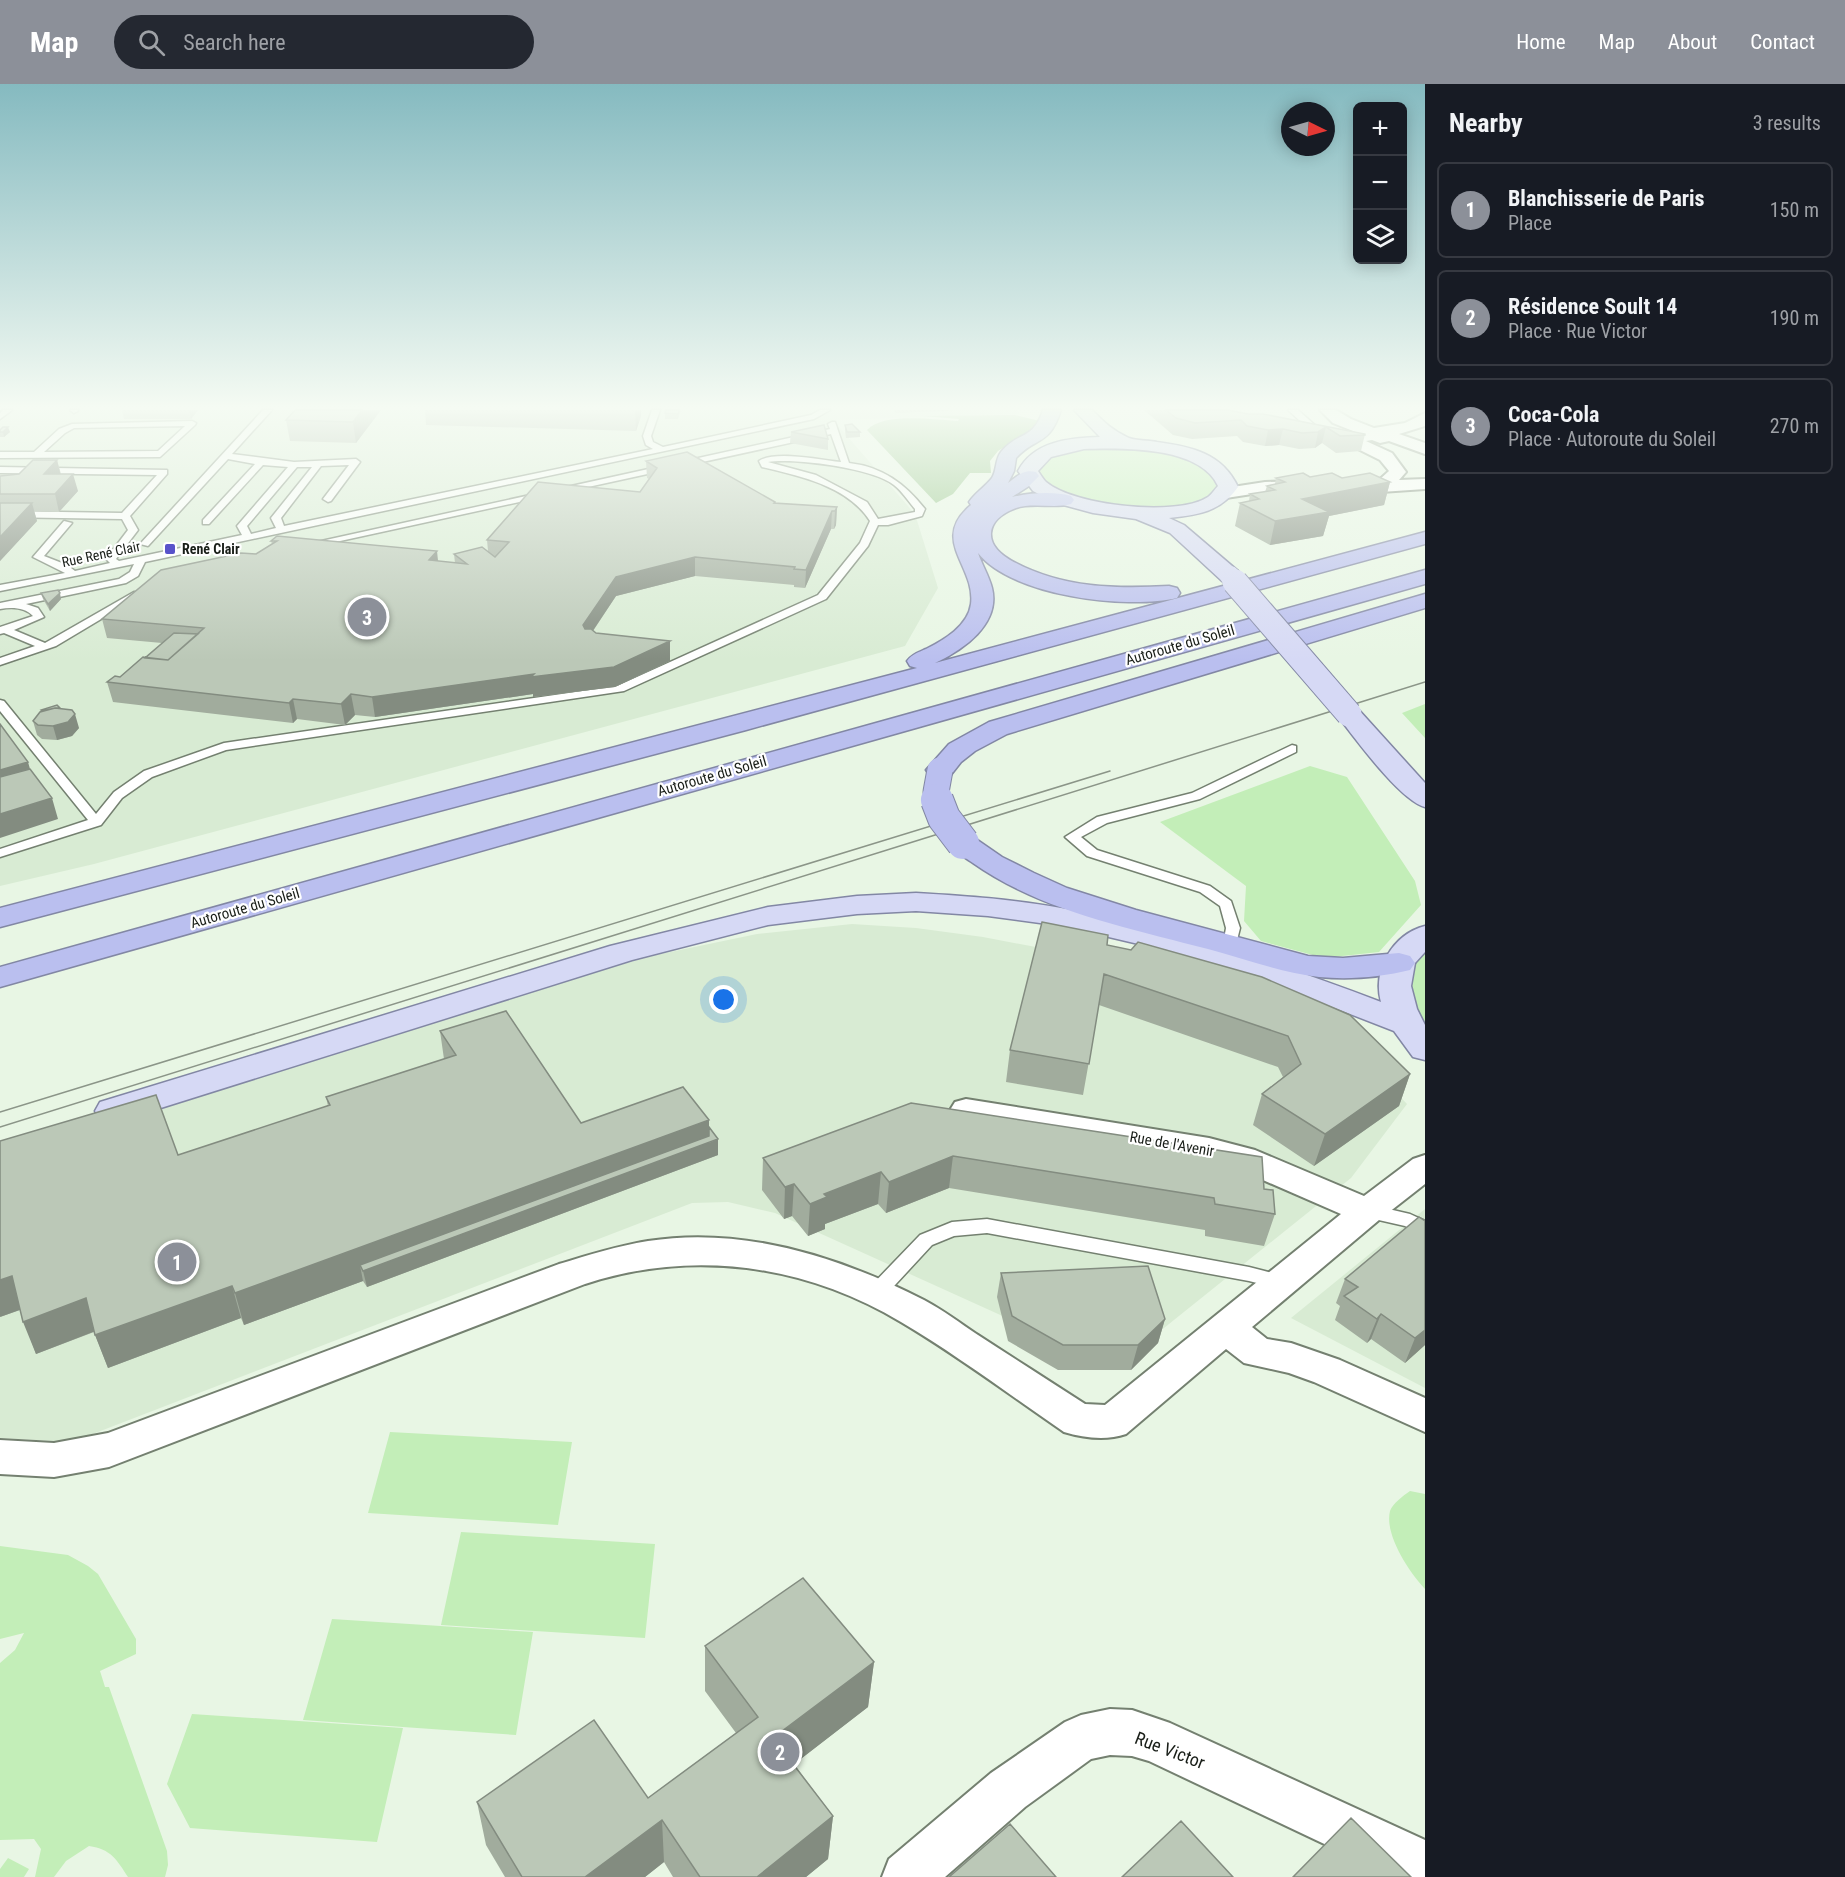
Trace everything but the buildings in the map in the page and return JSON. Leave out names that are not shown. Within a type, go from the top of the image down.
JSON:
[{"type":"highway","points":[[0,918],[540,774],[837,691],[903,668],[958,640],[972,626],[981,608],[982,592],[964,546],[964,530],[976,504],[985,494]]},
{"type":"highway","points":[[969,519],[988,503],[1006,494]]},
{"type":"highway","points":[[1064,500],[1018,502],[996,511],[981,528],[982,546],[988,554],[1005,566],[1039,581],[1079,590],[1121,594],[1174,593],[1385,548]]},
{"type":"highway","points":[[540,774],[737,724],[1425,538]]},
{"type":"highway","name":"Autoroute du Soleil","points":[[0,953],[1425,562]]},
{"type":"highway","name":"Autoroute du Soleil","points":[[0,977],[1425,577]]},
{"type":"highway","points":[[1399,963],[1334,968],[1284,961],[1151,924],[1034,885],[983,858],[963,843],[947,824],[938,808],[935,785],[940,770],[949,757],[978,737],[998,728],[1425,601]]},
{"type":"main road","points":[[1053,494],[1064,500],[1096,508],[1141,513],[1179,511],[1200,507],[1218,500],[1225,494]]},
{"type":"main road","points":[[1200,507],[1197,523],[1230,576]]},
{"type":"main road","points":[[1141,513],[1177,529],[1230,576],[1391,764],[1425,799]]},
{"type":"main road","points":[[1391,764],[1425,826]]},
{"type":"main road","points":[[79,1122],[621,953],[768,916],[857,905],[916,902],[988,907],[1062,917],[1174,943],[1339,998],[1405,1023]]},
{"type":"main road","points":[[1425,936],[1399,963],[1396,996],[1405,1023],[1425,1049]]},
{"type":"street","name":"Rue de l'Avenir","points":[[966,1110],[1186,1145],[1232,1155],[1276,1171],[1367,1212]]},
{"type":"street","points":[[0,1457],[54,1460],[109,1450],[609,1262],[650,1254],[698,1251],[745,1253],[785,1260],[843,1278],[913,1311],[1078,1420],[1112,1422],[1425,1167]]},
{"type":"street","points":[[1226,1328],[1257,1352],[1291,1358],[1327,1371],[1425,1416]]},
{"type":"street","name":"Rue Victor","points":[[907,1877],[1008,1790],[1057,1754],[1081,1738],[1110,1732],[1132,1733],[1154,1739],[1425,1866]]},
{"type":"lane","points":[[0,514],[125,516],[145,494]]},
{"type":"lane","points":[[145,544],[191,494]]},
{"type":"lane","points":[[206,522],[232,494]]},
{"type":"lane","points":[[248,537],[242,526],[269,494]]},
{"type":"lane","points":[[246,522],[258,519],[279,525],[284,507],[295,494]]},
{"type":"lane","points":[[328,499],[332,494]]},
{"type":"lane","name":"Rue René Clair","points":[[0,588],[142,560],[248,537],[279,525],[436,494]]},
{"type":"lane","points":[[301,547],[541,494]]},
{"type":"lane","points":[[844,494],[864,504],[874,522]]},
{"type":"lane","points":[[874,522],[901,520],[919,514],[920,509],[906,494]]},
{"type":"lane","points":[[117,565],[111,559],[133,530],[125,516]]},
{"type":"lane","points":[[0,853],[96,822],[118,795],[148,774],[224,747],[620,689],[822,597],[865,544],[874,522]]},
{"type":"lane","points":[[67,523],[38,557],[64,567],[73,574]]},
{"type":"lane","points":[[0,606],[122,581],[134,574],[142,560]]},
{"type":"lane","points":[[0,662],[44,646],[76,631],[106,610],[151,588]]},
{"type":"lane","points":[[2,631],[39,617],[34,610],[13,604]]},
{"type":"lane","points":[[2,631],[44,646]]},
{"type":"lane","points":[[0,703],[96,822]]},
{"type":"lane","points":[[1230,945],[1233,928],[1226,904],[1205,889],[1092,854],[1072,837],[1102,820],[1196,796],[1292,749]]},
{"type":"lane","points":[[1367,1212],[1410,1221],[1425,1230]]},
{"type":"lane","points":[[876,1293],[926,1240],[952,1229],[987,1226],[1249,1274],[1281,1282]]},
{"type":"shaded area","points":[[0,494],[897,494],[915,514],[938,588],[905,646],[94,864],[0,886]]},
{"type":"shaded area","points":[[927,494],[953,494],[953,494],[936,503]]},
{"type":"shaded area","points":[[1065,494],[1213,494],[1208,499],[1187,506],[1159,510],[1095,505]]},
{"type":"shaded area","points":[[1425,704],[1425,738],[1402,713]]},
{"type":"shaded area","points":[[1310,766],[1347,777],[1415,881],[1421,905],[1379,952],[1324,958],[1261,941],[1244,921],[1246,886],[1160,822]]},
{"type":"shaded area","points":[[852,924],[916,928],[983,937],[1078,955],[1350,1044],[1407,1104],[1351,1178],[1159,1332],[1069,1346],[775,1213],[728,1202],[692,1203],[72,1442],[0,1438],[0,1159],[551,984],[656,955],[757,934]]},
{"type":"shaded area","points":[[1425,951],[1425,1031],[1411,1001],[1409,978],[1417,959]]},
{"type":"shaded area","points":[[1425,1209],[1425,1388],[1291,1318]]},
{"type":"shaded area","points":[[390,1432],[572,1442],[558,1525],[368,1513]]},
{"type":"shaded area","points":[[1410,1491],[1425,1494],[1425,1589],[1412,1573],[1394,1542],[1389,1521],[1393,1505]]},
{"type":"shaded area","points":[[461,1532],[655,1544],[645,1638],[441,1625]]},
{"type":"shaded area","points":[[0,1546],[68,1555],[88,1566],[98,1574],[136,1639],[136,1654],[100,1671],[105,1687],[109,1687],[167,1851],[168,1865],[165,1877],[128,1877],[108,1853],[97,1847],[89,1846],[66,1861],[54,1877],[35,1877],[41,1849],[34,1839],[0,1840],[0,1663],[15,1650],[24,1633],[0,1639]]},
{"type":"shaded area","points":[[332,1619],[533,1632],[516,1735],[303,1720]]},
{"type":"shaded area","points":[[192,1714],[403,1728],[377,1842],[190,1828],[167,1784]]},
{"type":"shaded area","points":[[8,1858],[29,1869],[24,1877],[0,1877],[0,1869]]},
{"type":"tram line","points":[[0,1127],[1425,682]]},
{"type":"tram line","points":[[0,1112],[1110,771]]},
{"type":"place","name":"René Clair","points":[[170,549]]},
{"type":"place","name":"Coca-Cola","points":[[367,617]]},
{"type":"place","name":"Blanchisserie de Paris","points":[[177,1262]]},
{"type":"place","name":"Résidence Soult 14","points":[[780,1752]]}]
